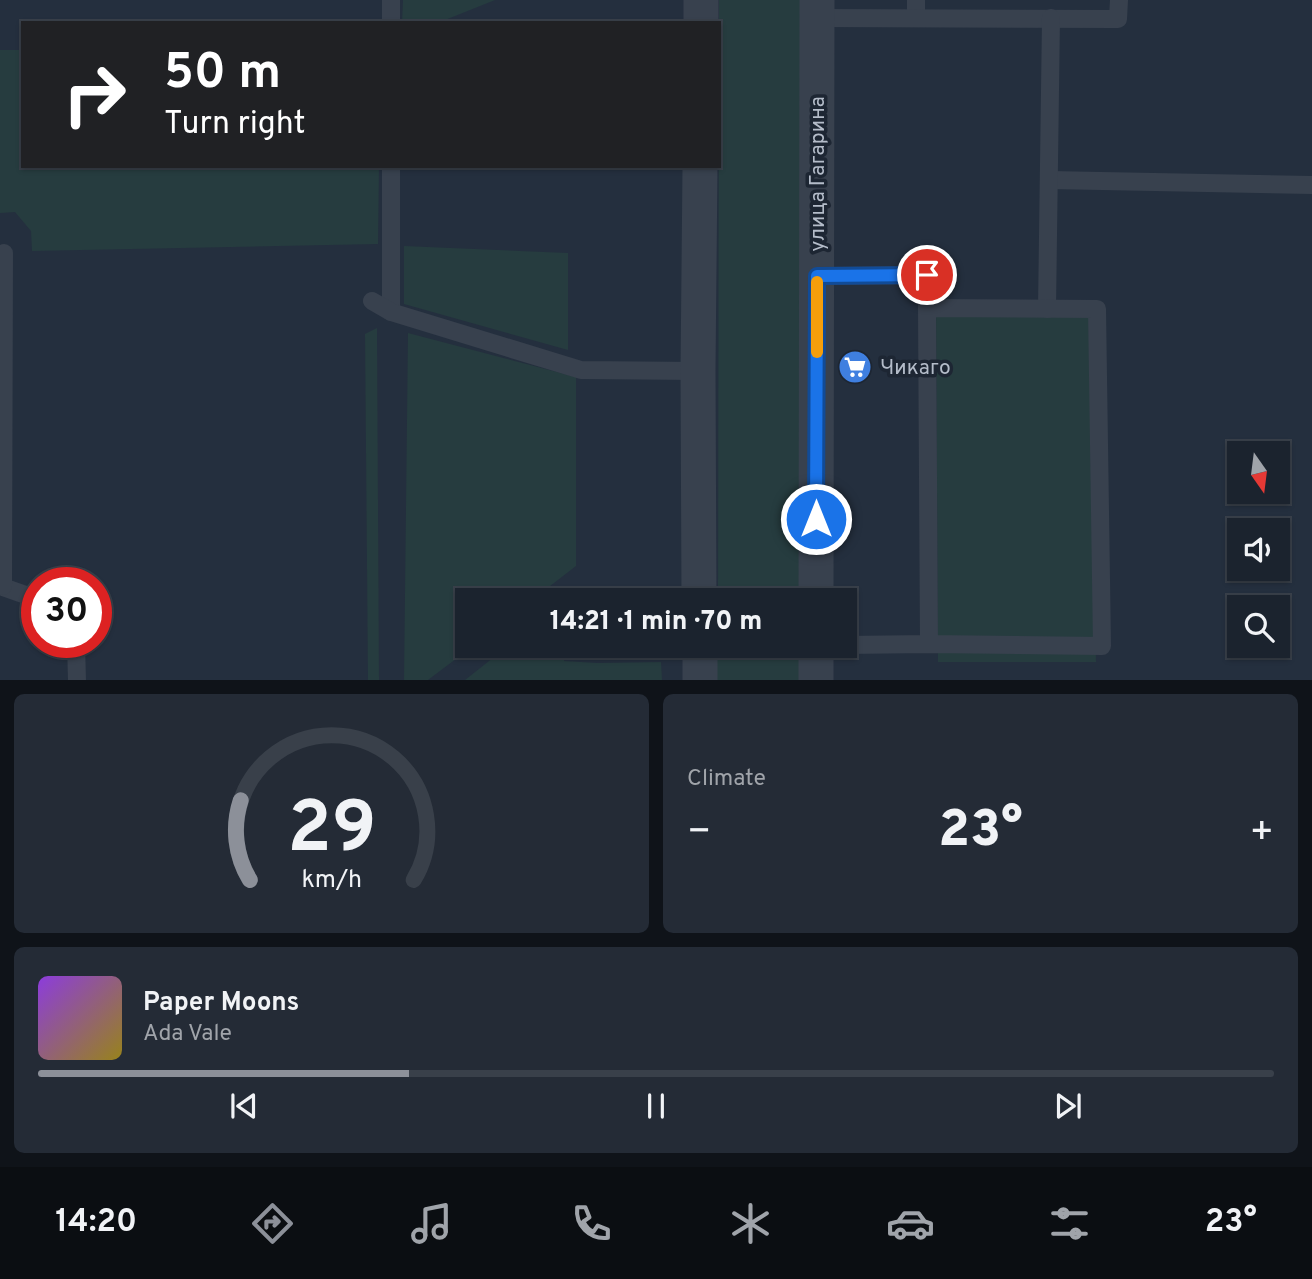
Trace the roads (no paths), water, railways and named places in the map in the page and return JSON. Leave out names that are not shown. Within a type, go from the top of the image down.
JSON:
[{"type":"street","points":[[701,0],[701,21]]},
{"type":"street","name":"улица Гагарина","points":[[816,588],[817,9]]},
{"type":"street","points":[[699,588],[700,168]]},
{"type":"street","points":[[700,658],[700,680]]},
{"type":"street","points":[[816,658],[816,680]]},
{"type":"lane","points":[[391,0],[391,21]]},
{"type":"lane","points":[[817,9],[916,9],[1051,18],[1118,19],[1118,0]]},
{"type":"lane","points":[[1046,309],[1051,18]]},
{"type":"lane","points":[[391,168],[391,312]]},
{"type":"lane","points":[[1048,180],[1312,185]]},
{"type":"lane","points":[[4,253],[2,586],[21,593]]},
{"type":"lane","points":[[817,276],[927,275],[929,644]]},
{"type":"lane","points":[[372,301],[391,312],[581,370],[698,371]]},
{"type":"lane","points":[[857,645],[1102,646],[1097,309],[927,308]]},
{"type":"lane","points":[[76,658],[77,680]]},
{"type":"place","name":"Чикаго","points":[[855,367]]}]
